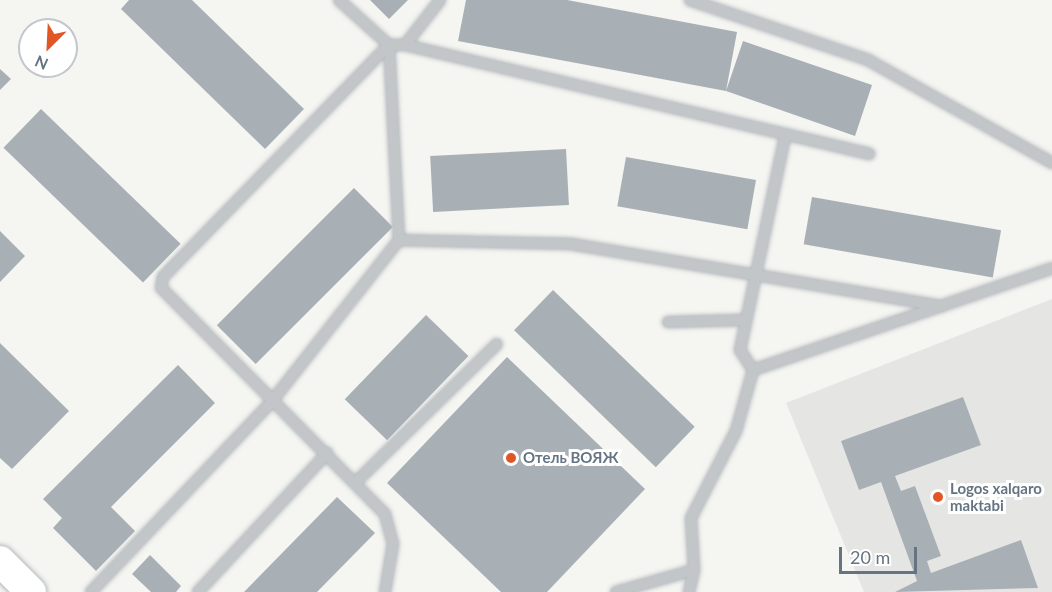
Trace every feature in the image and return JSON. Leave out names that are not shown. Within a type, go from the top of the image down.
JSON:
[{"type":"main road","points":[[0,561],[31,592]]},
{"type":"lane","points":[[339,0],[389,45],[405,45],[869,154]]},
{"type":"lane","points":[[405,45],[440,0]]},
{"type":"lane","points":[[690,0],[868,60],[1052,163]]},
{"type":"lane","points":[[91,592],[273,400],[399,240],[389,45]]},
{"type":"lane","points":[[385,592],[391,534],[385,514],[356,482],[161,288],[163,277],[389,45]]},
{"type":"lane","points":[[689,592],[694,570],[691,518],[736,431],[753,370],[740,350],[744,320],[760,272],[785,135]]},
{"type":"lane","points":[[399,240],[571,244],[760,272],[942,306]]},
{"type":"lane","points":[[753,370],[1052,268]]},
{"type":"lane","points":[[668,322],[744,320]]},
{"type":"lane","points":[[356,482],[496,344]]},
{"type":"lane","points":[[198,592],[327,453]]},
{"type":"lane","points":[[616,592],[694,570]]},
{"type":"shaded area","name":"Logos xalqaro maktabi","points":[[1052,299],[1052,592],[864,592],[786,403]]},
{"type":"building","points":[[129,0],[192,0],[304,109],[265,149],[121,9]]},
{"type":"building","points":[[370,0],[408,0],[389,19]]},
{"type":"building","points":[[466,0],[567,0],[737,32],[726,91],[458,41]]},
{"type":"building","points":[[743,41],[872,85],[855,136],[726,91]]},
{"type":"building","points":[[0,69],[11,79],[0,90]]},
{"type":"building","points":[[41,109],[181,244],[143,283],[3,148]]},
{"type":"building","points":[[566,149],[569,205],[433,212],[430,156]]},
{"type":"building","points":[[626,157],[756,180],[747,229],[617,206]]},
{"type":"building","points":[[354,188],[393,227],[256,364],[217,325]]},
{"type":"building","points":[[812,197],[1001,230],[993,278],[804,244]]},
{"type":"building","points":[[0,231],[25,256],[0,282]]},
{"type":"building","points":[[553,290],[695,427],[656,467],[514,330]]},
{"type":"building","points":[[426,315],[468,356],[387,440],[345,399]]},
{"type":"building","points":[[0,343],[69,411],[12,469],[0,458]]},
{"type":"building","name":"Отель ВОЯЖ","points":[[507,357],[645,489],[547,592],[501,592],[387,483]]},
{"type":"building","points":[[178,365],[215,403],[111,507],[135,531],[96,571],[53,528],[62,518],[43,499]]},
{"type":"building","points":[[963,397],[981,445],[895,476],[901,491],[915,486],[941,556],[927,561],[931,573],[1021,540],[1038,588],[895,592],[917,581],[881,482],[859,490],[841,441]]},
{"type":"building","points":[[337,497],[375,533],[317,592],[244,592]]},
{"type":"building","points":[[150,555],[181,586],[176,592],[151,592],[132,574]]},
{"type":"place","name":"Отель ВОЯЖ","points":[[511,458]]},
{"type":"place","name":"Logos xalqaro maktabi","points":[[938,497]]}]
